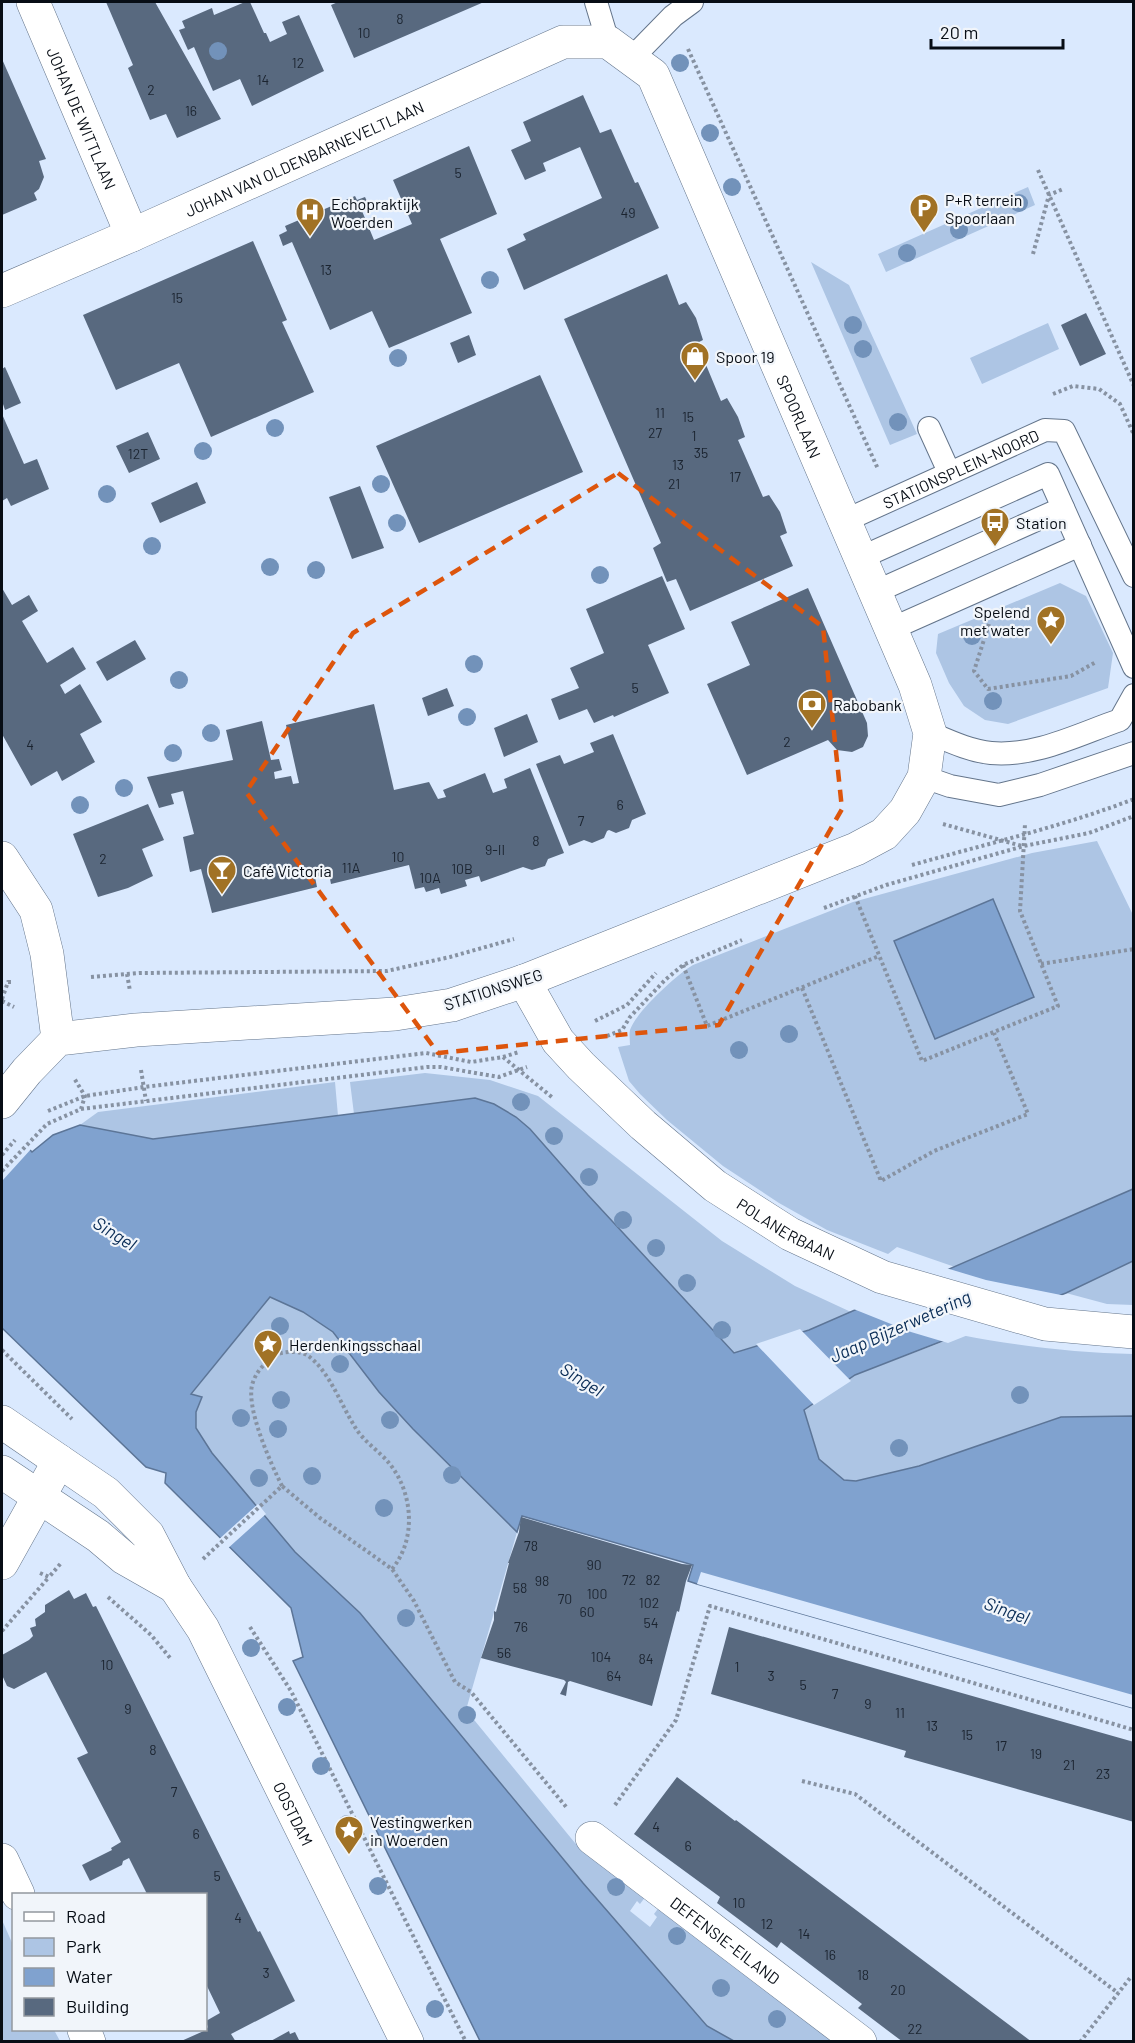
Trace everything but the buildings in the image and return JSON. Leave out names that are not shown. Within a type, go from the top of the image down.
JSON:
[{"type":"main road","name":"JOHAN DE WITTLAAN","points":[[33,2],[132,235]]},
{"type":"main road","name":"JOHAN VAN OLDENBARNEVELTLAAN","points":[[2,291],[563,42],[620,50]]},
{"type":"main road","name":"SPOORLAAN","points":[[620,50],[653,75],[915,685],[930,733],[924,777],[905,811]]},
{"type":"main road","name":"STATIONSWEG","points":[[58,1039],[136,1030],[395,1014],[452,1005],[524,981],[856,849],[884,834],[905,811]]},
{"type":"main road","points":[[2,858],[36,910],[51,979],[58,1039],[27,1071],[2,1102]]},
{"type":"main road","name":"POLANERBAAN","points":[[524,981],[558,1041],[643,1125],[715,1186],[790,1234],[882,1277],[1045,1324],[1134,1332]]},
{"type":"main road","name":"OOSTDAM","points":[[2,1422],[106,1493],[148,1535],[175,1587],[203,1629],[407,2042]]},
{"type":"main road","points":[[2,1563],[59,1461]]},
{"type":"main road","name":"OOSTDAM","points":[[2,1472],[98,1536],[124,1558],[175,1587]]},
{"type":"main road","name":"DEFENSIE-EILAND","points":[[592,1838],[860,2042]]},
{"type":"main road","points":[[2,1860],[18,1893]]},
{"type":"lane","points":[[596,2],[620,50],[692,2]]},
{"type":"lane","points":[[929,428],[948,472]]},
{"type":"lane","name":"STATIONSPLEIN-NOORD","points":[[844,521],[1045,430],[1064,431],[1134,576]]},
{"type":"lane","points":[[860,558],[1048,474],[1134,667]]},
{"type":"lane","points":[[875,592],[1063,508]]},
{"type":"lane","points":[[891,629],[1080,545]]},
{"type":"lane","points":[[930,733],[956,744],[990,753],[1028,752],[1120,720],[1134,695]]},
{"type":"lane","points":[[924,777],[950,786],[999,795],[1040,785],[1134,753]]},
{"type":"path","points":[[673,16],[878,470]]},
{"type":"path","points":[[1038,170],[1134,386]]},
{"type":"path","points":[[1049,195],[1063,189]]},
{"type":"path","points":[[1033,254],[1049,195]]},
{"type":"path","points":[[990,621],[974,671],[988,689],[1071,676],[1103,658]]},
{"type":"path","points":[[906,866],[1095,814],[1134,799]]},
{"type":"path","points":[[1024,857],[1020,911],[1058,1006],[922,1061],[855,896],[1024,846],[1089,833],[1134,816]]},
{"type":"path","points":[[998,841],[1024,846]]},
{"type":"path","points":[[51,979],[140,973],[387,971],[450,957],[522,937]]},
{"type":"path","points":[[1041,964],[1134,949]]},
{"type":"path","points":[[683,965],[707,1026],[879,956]]},
{"type":"path","points":[[802,988],[881,1181],[934,1151],[1028,1114],[994,1033]]},
{"type":"path","points":[[503,1057],[535,1084]]},
{"type":"path","points":[[144,1086],[146,1101]]},
{"type":"path","points":[[2,1171],[47,1124],[81,1109],[85,1096]]},
{"type":"path","points":[[392,1569],[398,1562],[411,1526],[401,1480],[389,1462],[355,1428],[316,1363],[305,1353],[280,1352],[264,1363],[252,1384],[253,1408],[265,1451],[282,1486],[320,1518],[392,1569],[414,1601],[455,1682],[471,1692],[592,1838],[676,1720],[710,1606],[1134,1730]]},
{"type":"path","points":[[206,1556],[282,1486]]},
{"type":"path","points":[[2,1631],[49,1577]]},
{"type":"path","points":[[243,1619],[291,1691],[466,2042]]},
{"type":"path","points":[[802,1781],[855,1794],[1118,1993]]},
{"type":"path","points":[[1080,2042],[1130,1978],[1134,1977]]},
{"type":"highlighted area","points":[[618,473],[823,627],[842,809],[719,1025],[438,1053],[246,792],[353,633]]},
{"type":"green space","points":[[1028,187],[1035,205],[886,272],[878,254]]},
{"type":"green space","points":[[811,262],[849,285],[917,434],[890,445]]},
{"type":"green space","points":[[1048,323],[1059,349],[982,384],[970,358]]},
{"type":"green space","points":[[1060,583],[1086,596],[1113,653],[1108,688],[1008,724],[985,720],[964,706],[949,683],[936,653],[938,634]]},
{"type":"green space","points":[[1097,841],[1133,915],[1133,1189],[955,1267],[897,1247],[888,1254],[827,1230],[779,1203],[723,1166],[667,1120],[629,1081],[618,1047],[630,1045],[630,1030],[640,1014],[667,985],[693,965],[853,902],[1032,853]]},
{"type":"green space","points":[[425,1073],[490,1080],[538,1096],[722,1241],[795,1286],[851,1312],[809,1330],[734,1353],[530,1129],[475,1098],[354,1114],[350,1082]]},
{"type":"green space","points":[[335,1082],[338,1116],[152,1139],[80,1125],[98,1112]]},
{"type":"green space","points":[[1133,1261],[1133,1305],[1107,1304],[1066,1293]]},
{"type":"green space","points":[[271,1296],[303,1312],[333,1332],[379,1392],[413,1429],[517,1532],[466,1710],[575,1843],[646,1896],[640,1904],[637,1901],[630,1911],[650,1927],[657,1917],[654,1914],[660,1906],[840,2041],[734,2041],[707,2026],[583,1883],[360,1613],[295,1552],[212,1453],[196,1428],[196,1412],[202,1398],[191,1395]]},
{"type":"green space","points":[[961,1335],[1047,1348],[1133,1354],[1133,1416],[1061,1417],[919,1466],[856,1481],[844,1480],[819,1459],[804,1410],[855,1375]]},
{"type":"green space","points":[[2,1920],[12,1943],[12,2031],[55,2031],[60,2041],[2,2041]]},
{"type":"water","points":[[993,899],[1034,997],[935,1039],[894,941]]},
{"type":"water","points":[[475,1098],[494,1104],[516,1117],[530,1129],[734,1353],[809,1330],[1133,1189],[1133,1261],[1066,1293],[855,1375],[804,1410],[819,1459],[844,1480],[856,1481],[919,1466],[1061,1417],[1133,1416],[1133,1708],[697,1584],[688,1581],[693,1565],[522,1516],[517,1532],[413,1429],[379,1392],[333,1332],[303,1312],[270,1297],[191,1394],[202,1397],[196,1412],[196,1428],[212,1453],[295,1552],[360,1613],[583,1883],[707,2026],[734,2041],[480,2041],[293,1661],[303,1657],[291,1608],[165,1483],[166,1473],[146,1467],[2,1328],[2,1120],[32,1152],[53,1135],[80,1125],[153,1139]]},
{"type":"pier","points":[[2,1117],[32,1148],[2,1181]]},
{"type":"pier","points":[[946,1268],[986,1280],[1066,1296],[948,1343],[911,1332],[851,1308]]},
{"type":"pier","points":[[800,1329],[851,1381],[814,1405],[756,1344]]},
{"type":"pier","points":[[258,1504],[266,1514],[226,1550],[217,1541]]},
{"type":"pier","points":[[701,1572],[1133,1695],[1133,1708],[697,1584]]},
{"type":"place","name":"P+R terrein Spoorlaan","points":[[924,234]]},
{"type":"place","name":"Echopraktijk Woerden","points":[[310,238]]},
{"type":"place","name":"Spoor 19","points":[[695,382]]},
{"type":"place","name":"Station","points":[[995,548]]},
{"type":"place","name":"Spelend met water","points":[[1051,646]]},
{"type":"place","name":"Rabobank","points":[[812,730]]},
{"type":"place","name":"Café Victoria","points":[[222,896]]},
{"type":"place","name":"Herdenkingsschaal","points":[[268,1370]]},
{"type":"place","name":"Vestingwerken in Woerden","points":[[349,1856]]},
{"type":"water label","name":"Singel","points":[[115,1233]]},
{"type":"water label","name":"Jaap Bijzerwetering","points":[[900,1326]]},
{"type":"water label","name":"Singel","points":[[582,1379]]},
{"type":"water label","name":"Singel","points":[[1007,1610]]}]
